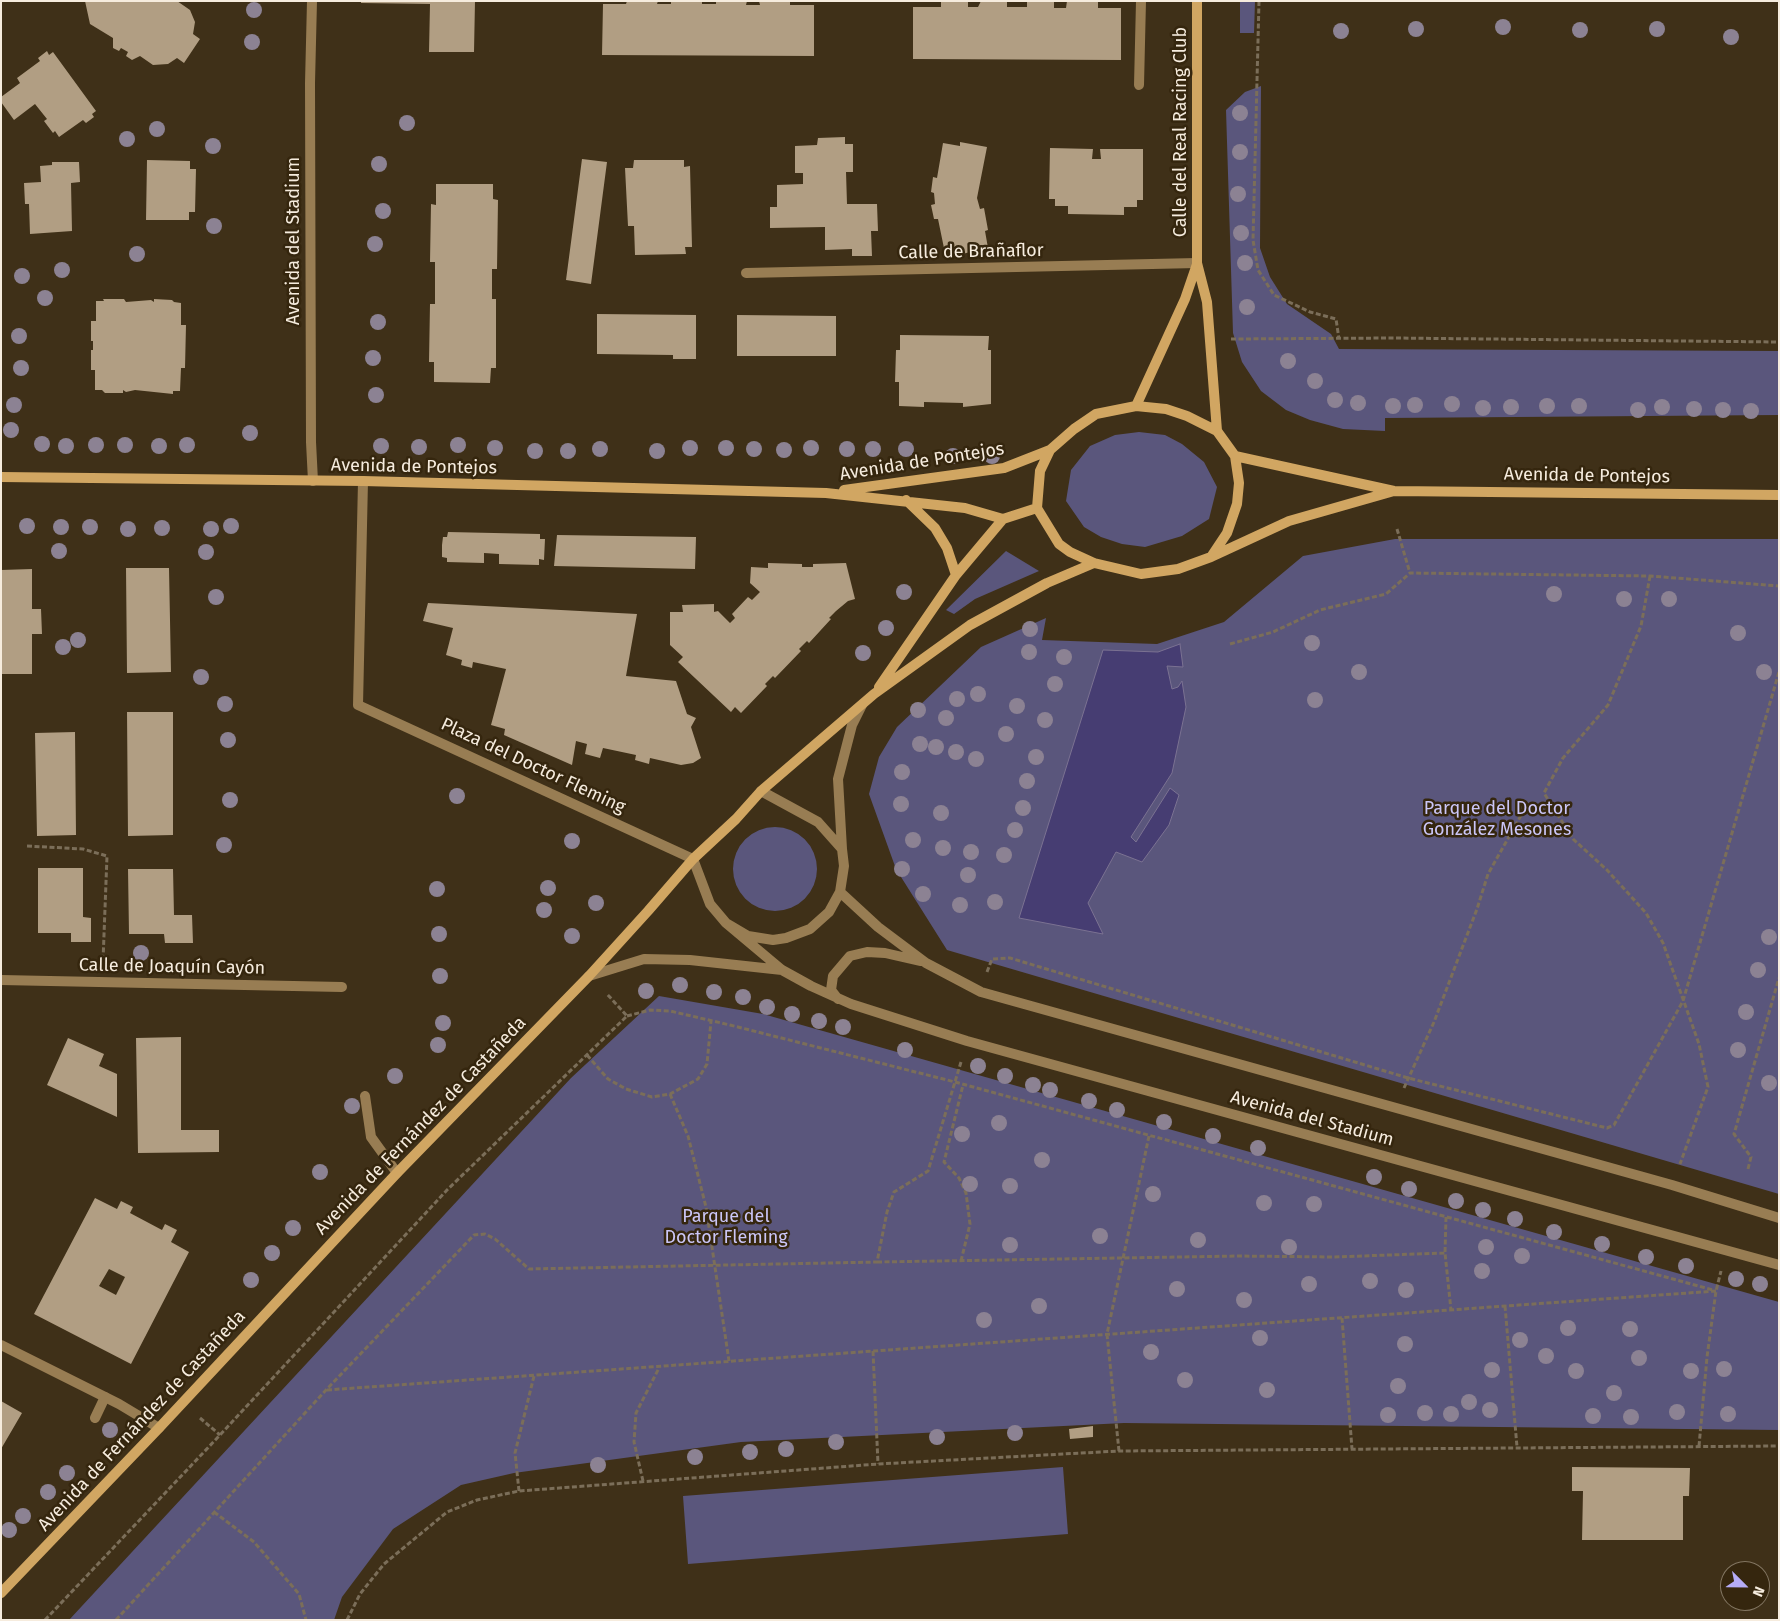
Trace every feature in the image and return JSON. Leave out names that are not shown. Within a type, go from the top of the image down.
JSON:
[{"type":"main road","name":"Calle del Real Racing Club","points":[[1197,1],[1197,263],[1207,302],[1217,431]]},
{"type":"main road","name":"Calle del Real Racing Club","points":[[1136,406],[1185,299],[1197,263]]},
{"type":"main road","points":[[874,694],[956,575],[1003,519],[1037,508],[1040,471],[1050,450],[1074,429],[1096,414],[1136,406],[1173,411],[1217,431],[1235,456],[1239,483],[1237,504],[1228,532],[1211,557]]},
{"type":"main road","name":"Avenida de Pontejos","points":[[826,493],[1004,468],[1050,450]]},
{"type":"main road","name":"Avenida de Pontejos","points":[[1235,456],[1394,491],[1779,495]]},
{"type":"main road","name":"Avenida de Pontejos","points":[[1,477],[314,481],[826,493],[906,500],[965,508],[1003,519]]},
{"type":"main road","name":"Avenida de Pontejos","points":[[1037,508],[1059,544],[1070,552],[1094,563],[1141,574],[1178,569],[1211,557],[1289,521],[1394,491]]},
{"type":"main road","name":"Avenida de Pontejos","points":[[906,500],[935,528],[947,548],[956,575]]},
{"type":"main road","points":[[874,694],[970,625],[1047,583],[1094,563]]},
{"type":"main road","name":"Avenida de Fernández de Castañeda","points":[[1,1593],[159,1428],[397,1173],[589,976],[648,912],[693,859],[736,819],[761,791],[874,694]]},
{"type":"street","name":"Avenida del Stadium","points":[[312,1],[310,83],[311,442],[314,481]]},
{"type":"street","points":[[1139,84],[1141,1]]},
{"type":"street","name":"Calle de Brañaflor","points":[[746,274],[1197,263]]},
{"type":"street","name":"Plaza del Doctor Fleming","points":[[363,482],[358,705],[693,859]]},
{"type":"street","name":"Avenida del Stadium","points":[[726,924],[748,936],[773,940],[786,938],[810,929],[829,912],[840,892],[844,866],[838,779],[852,725],[862,705]]},
{"type":"street","points":[[761,791],[818,822],[842,849]]},
{"type":"street","name":"Avenida del Stadium","points":[[693,859],[710,904],[726,924],[782,970],[838,999],[967,1041],[1779,1265]]},
{"type":"street","name":"Avenida del Stadium","points":[[840,892],[878,927],[926,963],[981,992],[1672,1185],[1779,1218]]},
{"type":"street","name":"Avenida del Stadium","points":[[838,999],[832,992],[830,984],[838,968],[850,956],[867,952],[885,952],[926,963]]},
{"type":"street","name":"Avenida del Stadium","points":[[589,976],[644,959],[690,960],[782,970]]},
{"type":"street","name":"Calle de Joaquín Cayón","points":[[1,980],[342,987]]},
{"type":"street","points":[[365,1096],[371,1137],[397,1173]]},
{"type":"street","points":[[1,1345],[105,1397],[159,1428]]},
{"type":"street","points":[[95,1418],[105,1397]]},
{"type":"path","points":[[1259,1],[1253,240],[1258,270],[1274,295],[1310,312],[1336,319],[1339,339]]},
{"type":"path","points":[[1210,339],[1779,342]]},
{"type":"path","points":[[1397,529],[1410,573]]},
{"type":"path","points":[[1230,644],[1273,632],[1320,610],[1386,594],[1410,573],[1650,576],[1779,586]]},
{"type":"path","points":[[1650,576],[1641,626],[1608,704],[1564,758],[1544,793],[1573,839],[1607,870],[1646,913],[1663,943],[1699,1044],[1708,1087],[1672,1185]]},
{"type":"path","points":[[981,992],[992,960],[1010,958],[1408,1078],[1607,1128],[1614,1125],[1683,1001],[1779,672]]},
{"type":"path","points":[[1775,685],[1779,680]]},
{"type":"path","points":[[1395,1107],[1434,1022],[1477,910],[1488,874],[1528,803]]},
{"type":"path","points":[[27,846],[83,849],[107,856],[102,982]]},
{"type":"path","points":[[589,976],[627,1016]]},
{"type":"path","points":[[1748,1169],[1751,1157],[1734,1134],[1779,978]]},
{"type":"path","points":[[45,1620],[227,1428],[447,1190],[627,1016],[650,1010],[670,1011],[954,1082],[1716,1291]]},
{"type":"path","points":[[587,1055],[608,1079],[626,1089],[652,1097],[670,1094],[698,1079],[707,1064],[710,1021]]},
{"type":"path","points":[[877,1262],[887,1212],[894,1192],[928,1171],[967,1041]]},
{"type":"path","points":[[961,1261],[970,1224],[966,1193],[959,1178],[944,1162],[963,1085]]},
{"type":"path","points":[[670,1094],[688,1136],[706,1207],[729,1361]]},
{"type":"path","points":[[1119,1451],[1107,1334],[1149,1136]]},
{"type":"path","points":[[1446,1217],[1445,1253],[1451,1310]]},
{"type":"path","points":[[116,1620],[326,1390],[474,1236],[485,1234],[495,1239],[529,1269],[1445,1253]]},
{"type":"path","points":[[1699,1446],[1716,1291],[1723,1265]]},
{"type":"path","points":[[326,1390],[1716,1291]]},
{"type":"path","points":[[1505,1306],[1517,1447]]},
{"type":"path","points":[[1342,1318],[1352,1449]]},
{"type":"path","points":[[873,1351],[878,1464]]},
{"type":"path","points":[[643,1481],[634,1442],[636,1413],[660,1366]]},
{"type":"path","points":[[519,1491],[515,1453],[534,1376]]},
{"type":"path","points":[[347,1620],[360,1594],[384,1564],[440,1518],[477,1500],[519,1491],[878,1464],[1119,1451],[1779,1446]]},
{"type":"path","points":[[214,1512],[254,1542],[299,1594],[306,1620]]},
{"type":"green space","points":[[1240,1],[1255,1],[1254,33],[1240,33]]},
{"type":"green space","points":[[1261,86],[1260,248],[1270,277],[1287,304],[1331,334],[1339,349],[1779,351],[1779,415],[1385,418],[1385,431],[1343,429],[1310,420],[1286,410],[1261,391],[1242,362],[1233,333],[1226,110],[1245,92]]},
{"type":"green space","points":[[1139,432],[1165,435],[1182,444],[1204,462],[1217,487],[1209,519],[1182,536],[1145,547],[1122,544],[1101,537],[1084,527],[1066,501],[1071,470],[1090,446],[1115,435]]},
{"type":"green space","name":"Parque del Doctor González Mesones","points":[[1395,539],[1779,539],[1779,1194],[947,950],[896,869],[869,794],[879,757],[897,727],[981,647],[1046,618],[1042,640],[1157,644],[1224,622],[1303,556]]},
{"type":"green space","points":[[1006,551],[1039,571],[975,599],[954,614],[946,610]]},
{"type":"green space","points":[[767,827],[783,827],[799,834],[810,845],[817,861],[814,885],[805,899],[799,904],[783,911],[767,911],[751,904],[740,893],[733,877],[733,861],[740,845],[751,834]]},
{"type":"green space","name":"Parque del Doctor Fleming","points":[[659,996],[763,1014],[1779,1302],[1779,1430],[1124,1423],[741,1442],[514,1473],[461,1485],[393,1529],[342,1597],[334,1620],[69,1620],[571,1078]]},
{"type":"green space","points":[[1063,1467],[1068,1534],[688,1564],[683,1496]]},
{"type":"shaded area","points":[[1180,644],[1183,667],[1167,666],[1172,689],[1178,687],[1182,681],[1186,707],[1172,773],[1131,837],[1136,842],[1170,788],[1179,795],[1169,825],[1142,862],[1116,852],[1088,903],[1103,934],[1019,918],[1103,650],[1158,652]]},
{"type":"building","points":[[85,1],[177,1],[190,10],[195,22],[193,34],[200,39],[184,63],[177,58],[168,64],[153,65],[140,56],[132,60],[126,56],[128,52],[121,48],[119,51],[113,48],[113,38],[90,24]]},
{"type":"building","points":[[361,1],[475,1],[474,52],[429,52],[430,4],[361,3]]},
{"type":"building","points":[[627,1],[658,1],[657,4],[671,4],[671,1],[702,1],[702,4],[716,4],[716,1],[747,1],[746,5],[760,5],[759,1],[790,1],[790,5],[814,5],[814,56],[602,55],[603,4],[626,4]]},
{"type":"building","points":[[941,1],[968,1],[968,7],[978,7],[981,1],[1007,1],[1007,7],[1027,7],[1027,1],[1054,1],[1054,8],[1066,8],[1067,1],[1098,1],[1098,8],[1121,8],[1121,60],[913,59],[913,7],[941,7]]},
{"type":"building","points":[[47,51],[49,55],[53,52],[96,111],[92,114],[94,117],[86,123],[83,120],[59,137],[55,131],[53,133],[44,121],[47,119],[35,104],[14,120],[1,102],[1,97],[20,83],[17,78],[40,61],[38,58]]},
{"type":"building","points":[[845,137],[845,144],[853,144],[853,172],[846,172],[847,204],[877,204],[878,231],[871,231],[872,256],[852,256],[852,249],[825,250],[825,227],[770,228],[770,207],[777,207],[777,185],[803,184],[803,173],[795,173],[795,146],[817,145],[818,138]]},
{"type":"building","points":[[960,142],[987,147],[977,198],[980,209],[984,208],[988,230],[985,231],[988,248],[962,254],[961,250],[945,253],[938,219],[934,219],[931,205],[935,204],[934,193],[931,192],[933,177],[937,178],[943,143],[960,146]]},
{"type":"building","points":[[1050,148],[1093,149],[1092,159],[1101,159],[1100,149],[1143,149],[1143,200],[1137,200],[1137,207],[1124,207],[1124,215],[1068,214],[1068,206],[1055,206],[1055,199],[1049,199]]},
{"type":"building","points":[[582,159],[607,162],[591,284],[566,280]]},
{"type":"building","points":[[147,160],[190,161],[190,169],[196,169],[195,212],[189,212],[189,220],[146,220]]},
{"type":"building","points":[[634,160],[684,160],[684,167],[690,166],[692,247],[685,247],[686,254],[635,255],[634,226],[628,226],[625,168],[633,168]]},
{"type":"building","points":[[52,162],[79,162],[80,182],[71,183],[72,231],[30,234],[29,204],[25,204],[24,183],[41,182],[40,166],[52,165]]},
{"type":"building","points":[[436,184],[493,184],[493,199],[498,200],[497,269],[492,269],[492,299],[496,299],[496,368],[491,368],[490,383],[434,382],[434,362],[429,362],[430,304],[435,304],[435,262],[430,262],[431,204],[436,205]]},
{"type":"building","points":[[103,299],[124,299],[126,302],[151,300],[154,302],[154,299],[172,300],[181,303],[181,325],[186,325],[185,368],[181,368],[180,391],[173,391],[173,394],[135,390],[126,392],[123,390],[123,393],[105,393],[102,390],[95,390],[95,370],[91,370],[93,341],[91,341],[91,321],[96,321],[96,301],[104,301]]},
{"type":"building","points":[[597,314],[696,315],[696,359],[673,359],[673,355],[597,354]]},
{"type":"building","points":[[737,315],[836,316],[836,356],[737,356]]},
{"type":"building","points":[[900,335],[989,336],[988,350],[991,350],[991,404],[963,407],[963,403],[924,402],[924,407],[899,406],[899,382],[895,382],[896,350],[900,350]]},
{"type":"building","points":[[448,532],[540,534],[540,539],[545,539],[544,560],[539,559],[539,565],[499,564],[499,554],[484,553],[484,563],[447,562],[447,558],[442,557],[442,545],[443,537],[447,537]]},
{"type":"building","points":[[557,535],[696,537],[695,569],[554,566]]},
{"type":"building","points":[[768,563],[802,564],[802,567],[813,567],[813,564],[846,563],[855,599],[848,601],[829,618],[831,619],[809,643],[807,641],[799,649],[801,651],[775,678],[773,676],[765,684],[767,686],[741,713],[735,707],[731,712],[678,662],[683,657],[670,645],[670,612],[683,612],[682,605],[714,604],[714,612],[718,611],[730,623],[735,618],[732,614],[748,597],[752,600],[760,592],[750,583],[751,567],[768,568]]},
{"type":"building","points":[[126,568],[169,568],[171,672],[127,673]]},
{"type":"building","points":[[32,569],[32,609],[41,609],[42,634],[32,634],[32,674],[1,674],[1,570]]},
{"type":"building","points":[[428,603],[637,614],[626,676],[676,681],[687,714],[696,718],[691,727],[701,758],[693,763],[681,765],[650,758],[649,764],[635,760],[636,755],[603,748],[600,758],[585,754],[587,744],[576,741],[572,765],[504,735],[505,729],[491,725],[506,669],[473,662],[472,668],[461,665],[462,660],[446,655],[453,628],[423,621]]},
{"type":"building","points":[[127,712],[173,712],[173,835],[128,836]]},
{"type":"building","points":[[75,732],[76,835],[37,836],[35,733]]},
{"type":"building","points":[[38,868],[83,868],[83,917],[91,918],[91,942],[71,942],[71,933],[38,933]]},
{"type":"building","points":[[128,869],[173,869],[174,915],[192,915],[193,943],[165,943],[164,934],[129,934]]},
{"type":"building","points":[[181,1037],[181,1130],[219,1130],[219,1152],[138,1153],[136,1038]]},
{"type":"building","points":[[68,1038],[104,1054],[99,1066],[117,1074],[117,1117],[47,1085]]},
{"type":"building","points":[[95,1198],[117,1209],[121,1201],[133,1207],[130,1213],[162,1230],[165,1224],[177,1230],[171,1242],[189,1252],[131,1364],[34,1314]],"holes":[[[109,1269],[125,1277],[116,1295],[99,1286]]]},
{"type":"building","points":[[1,1401],[22,1413],[1,1449]]},
{"type":"building","points":[[1093,1426],[1093,1437],[1070,1439],[1069,1429]]},
{"type":"building","points":[[1572,1467],[1690,1468],[1689,1496],[1683,1496],[1683,1540],[1582,1540],[1583,1491],[1572,1491]]}]
